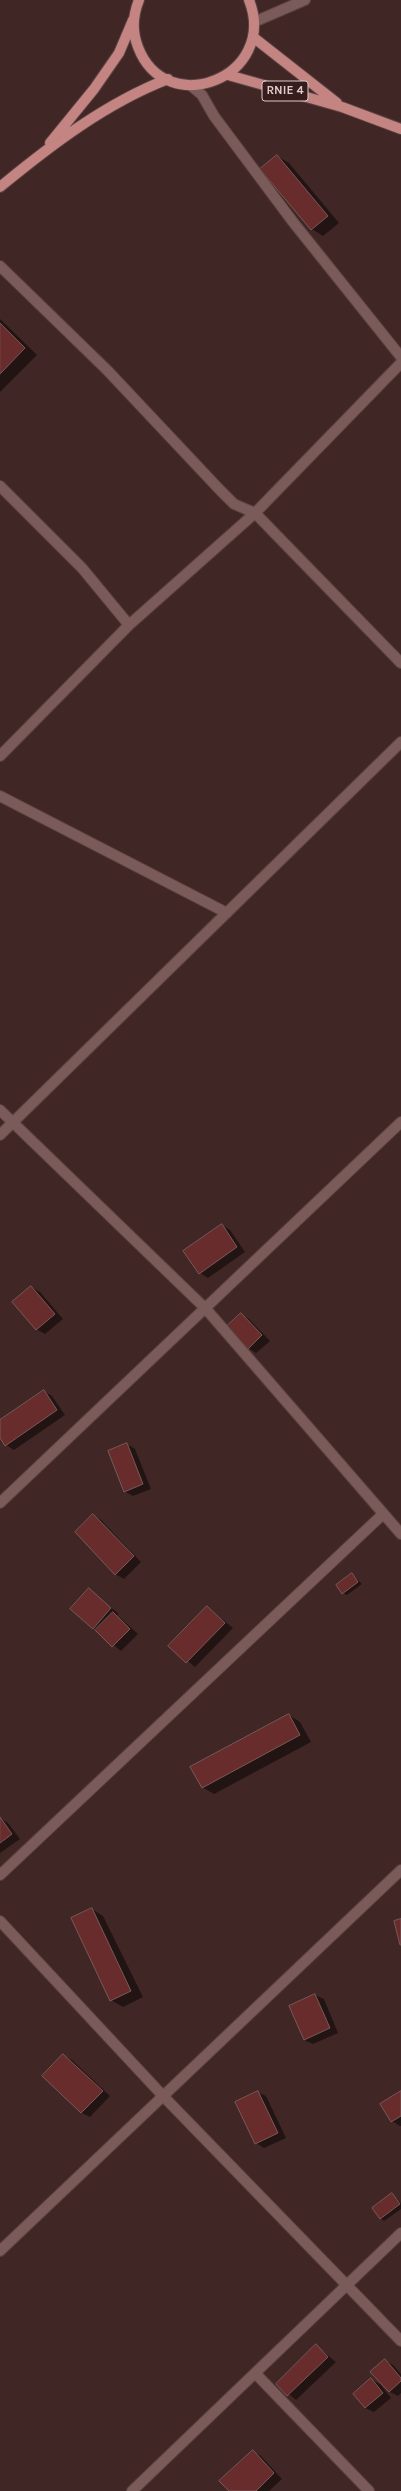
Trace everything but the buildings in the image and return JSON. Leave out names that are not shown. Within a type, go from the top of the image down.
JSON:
[{"type":"main road","points":[[44,151],[94,89],[119,53],[139,0]]},
{"type":"main road","points":[[135,13],[135,40],[140,52],[156,72],[168,79],[190,85],[216,81],[228,75],[244,58],[253,37],[254,22],[249,0]]},
{"type":"main road","name":"RNIE 4","points":[[253,37],[342,107]]},
{"type":"main road","name":"RNIE 4","points":[[228,75],[342,107],[401,129]]},
{"type":"main road","points":[[0,187],[44,151],[131,95],[168,79]]},
{"type":"street","points":[[254,22],[305,0]]},
{"type":"street","points":[[190,85],[202,95],[214,116],[293,222],[401,357]]},
{"type":"street","points":[[0,266],[108,370],[229,499],[244,510],[255,513],[401,663]]},
{"type":"street","points":[[0,756],[130,624],[255,513],[401,363]]},
{"type":"street","points":[[0,486],[82,568],[130,624]]},
{"type":"street","points":[[0,1135],[401,742]]},
{"type":"street","points":[[0,796],[227,913]]},
{"type":"street","points":[[0,1110],[206,1309],[382,1515],[401,1534]]},
{"type":"street","points":[[0,1503],[206,1309],[401,1122]]},
{"type":"street","points":[[0,1875],[382,1515]]},
{"type":"street","points":[[0,2251],[164,2097],[401,1870]]},
{"type":"street","points":[[0,1921],[164,2097],[401,2341]]},
{"type":"street","points":[[132,2491],[401,2233]]},
{"type":"street","points":[[255,2373],[369,2491]]}]
